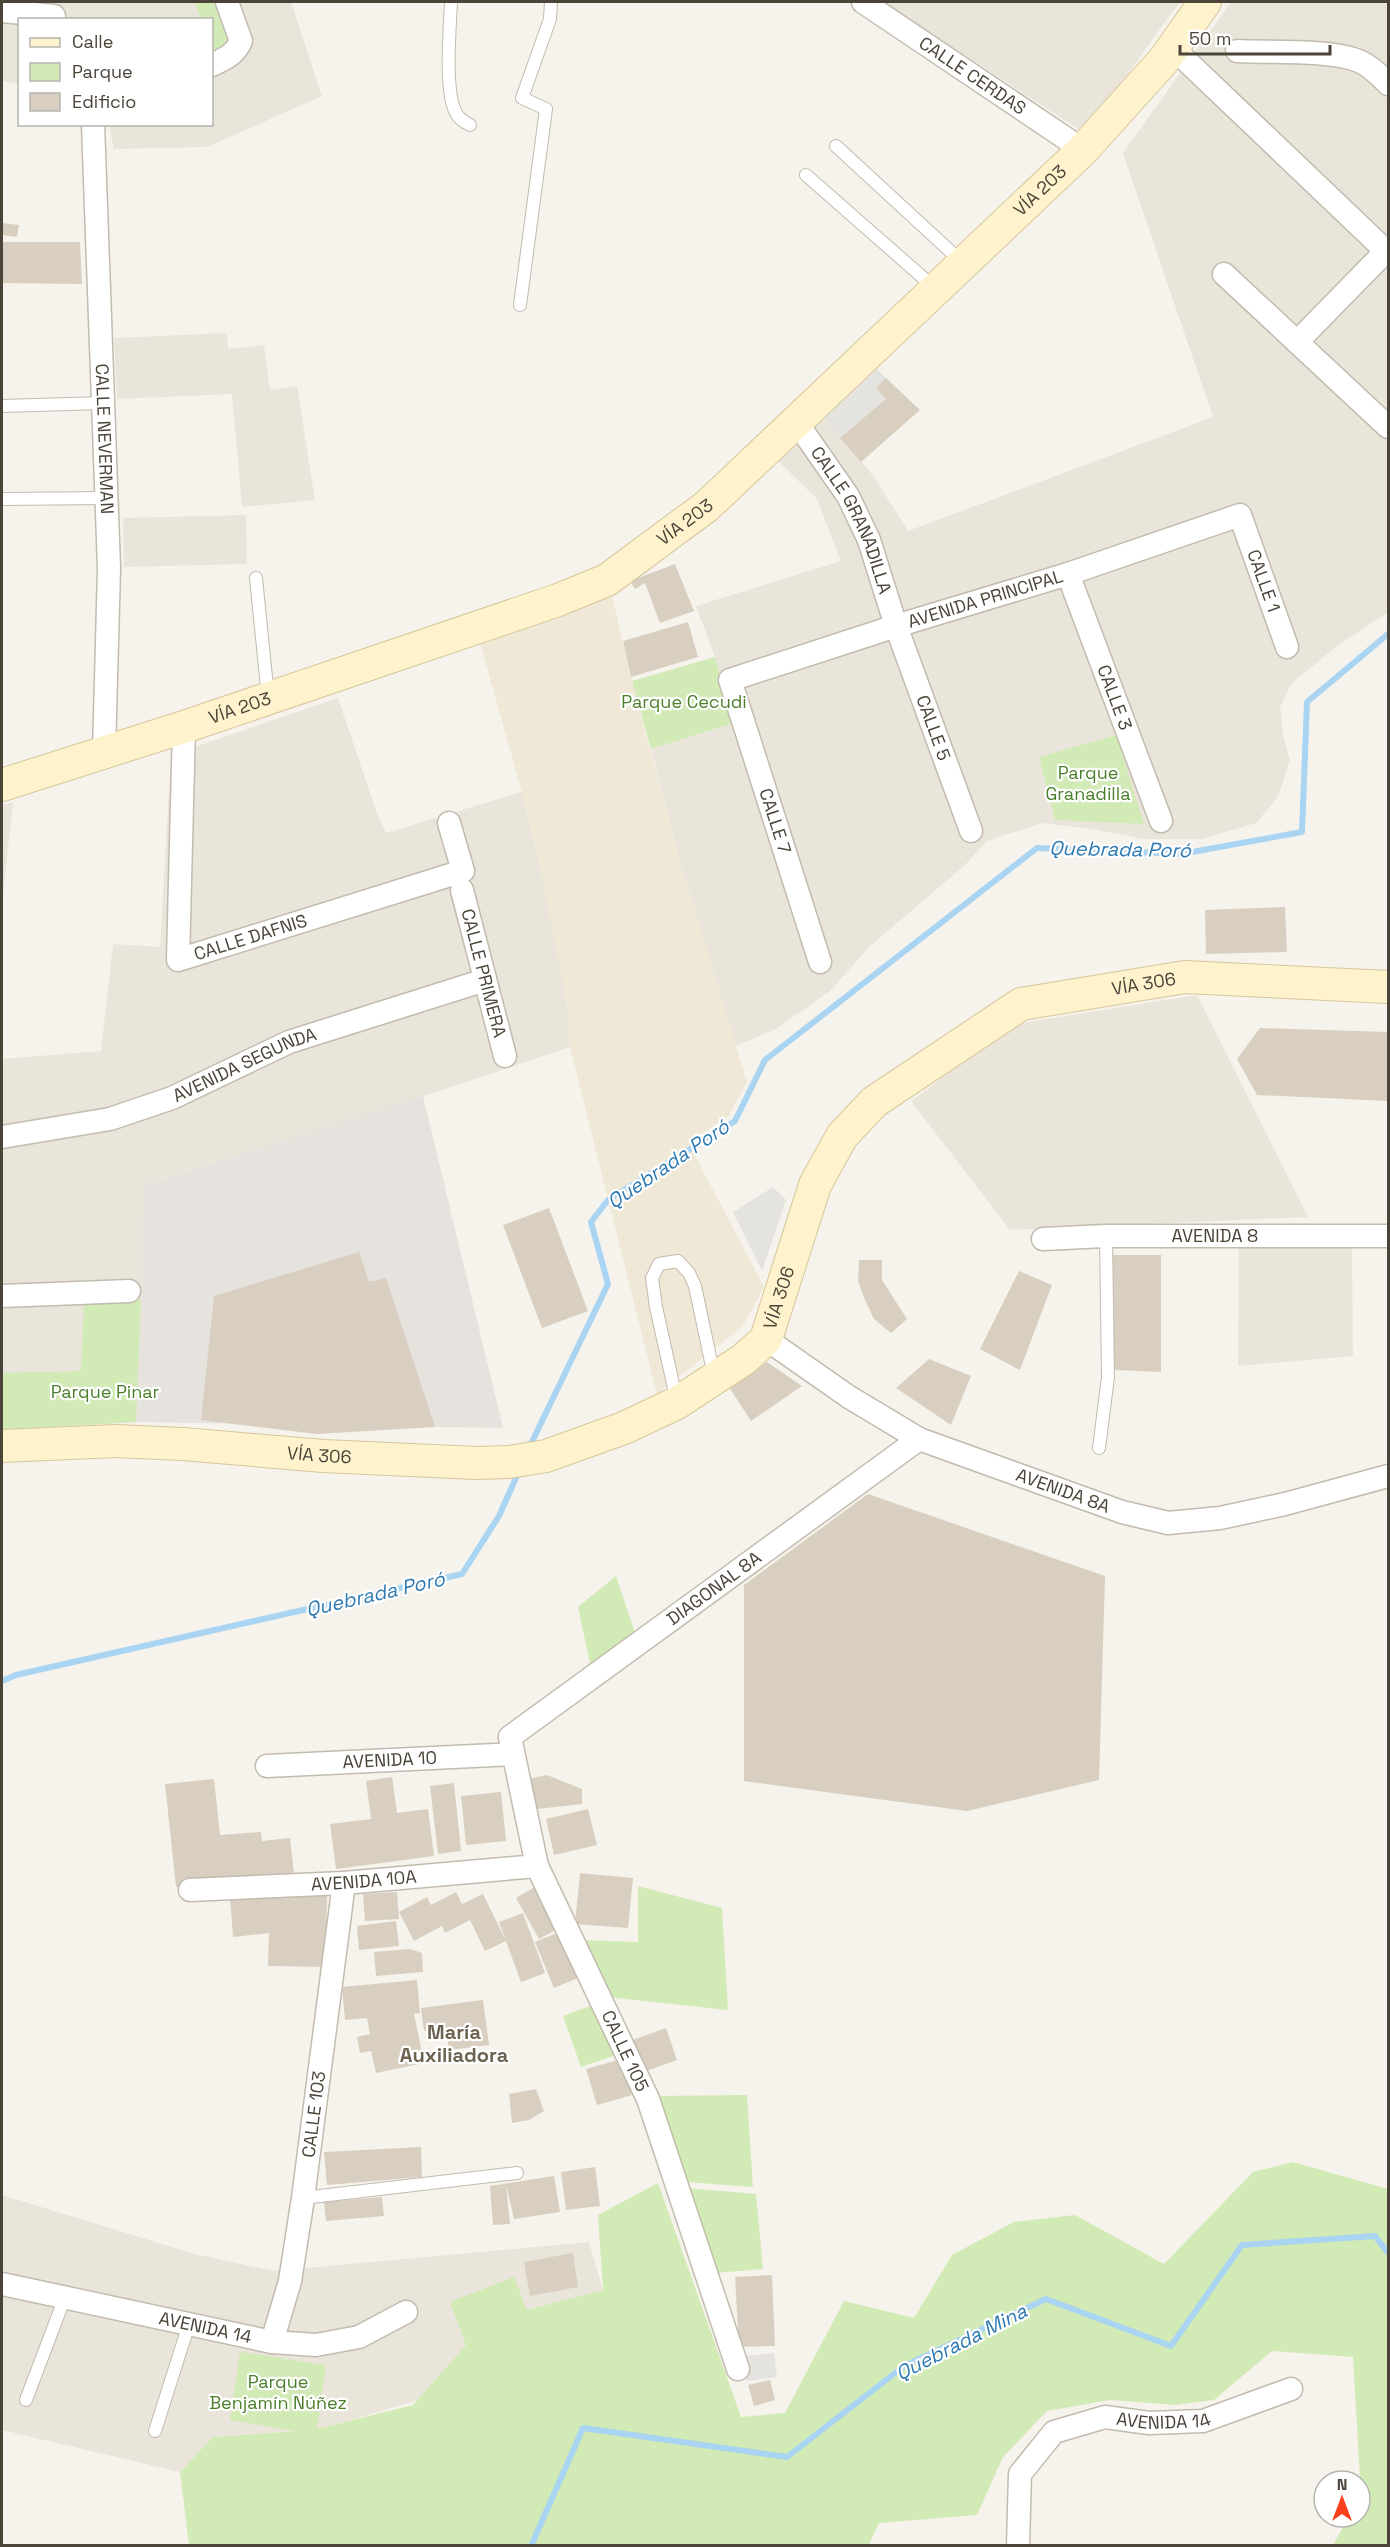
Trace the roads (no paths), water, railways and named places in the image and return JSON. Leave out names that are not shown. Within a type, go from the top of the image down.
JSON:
[{"type":"street","points":[[213,64],[230,56],[237,50],[241,41],[227,2]]},
{"type":"street","name":"CALLE CERDAS","points":[[863,2],[1083,150]]},
{"type":"street","name":"VÍA 203","points":[[2,785],[184,727],[538,607],[607,580],[707,506],[795,420],[1083,150],[1173,48],[1205,2]]},
{"type":"street","points":[[2,11],[53,12]]},
{"type":"street","points":[[1173,48],[1387,252],[1297,342]]},
{"type":"street","points":[[1237,51],[1343,56],[1361,62],[1389,84]]},
{"type":"street","name":"CALLE NEVERMAN","points":[[93,126],[109,568],[104,752]]},
{"type":"street","points":[[1224,274],[1389,427]]},
{"type":"street","name":"CALLE GRANADILLA","points":[[795,420],[848,496],[869,540],[896,626]]},
{"type":"street","name":"AVENIDA PRINCIPAL","points":[[729,680],[1068,574],[1240,515]]},
{"type":"street","name":"CALLE 1","points":[[1240,515],[1287,646]]},
{"type":"street","name":"CALLE 3","points":[[1068,574],[1161,821]]},
{"type":"street","name":"CALLE 5","points":[[896,626],[971,831]]},
{"type":"street","name":"CALLE 7","points":[[729,680],[820,962]]},
{"type":"street","name":"CALLE DAFNIS","points":[[184,727],[178,960],[463,871],[449,823]]},
{"type":"street","name":"CALLE PRIMERA","points":[[462,890],[505,1056]]},
{"type":"street","name":"VÍA 306","points":[[2,1446],[116,1441],[183,1444],[323,1456],[476,1463],[509,1462],[546,1456],[624,1428],[677,1403],[715,1380],[744,1359],[766,1339],[815,1185],[842,1136],[874,1102],[1021,1004],[1185,977],[1389,987]]},
{"type":"street","name":"AVENIDA SEGUNDA","points":[[2,1137],[110,1119],[172,1098],[289,1042],[485,980]]},
{"type":"street","name":"AVENIDA 8","points":[[1043,1239],[1106,1236],[1389,1236]]},
{"type":"street","points":[[2,1296],[129,1291]]},
{"type":"street","name":"AVENIDA 8A","points":[[766,1339],[849,1397],[919,1439],[1122,1512],[1168,1523],[1220,1518],[1285,1504],[1389,1476]]},
{"type":"street","name":"DIAGONAL 8A","points":[[511,1746],[919,1439]]},
{"type":"street","name":"AVENIDA 10","points":[[267,1766],[511,1746]]},
{"type":"street","name":"CALLE 105","points":[[511,1746],[537,1866],[648,2098],[738,2369]]},
{"type":"street","name":"AVENIDA 10A","points":[[190,1890],[344,1883],[537,1866]]},
{"type":"street","name":"CALLE 103","points":[[272,2342],[290,2281],[344,1883]]},
{"type":"street","name":"AVENIDA 14","points":[[2,2284],[272,2342],[316,2345],[358,2337],[406,2312]]},
{"type":"street","name":"AVENIDA 14","points":[[1018,2546],[1020,2474],[1054,2432],[1105,2416],[1149,2424],[1203,2421],[1291,2390]]},
{"type":"lane","points":[[451,2],[451,95],[455,112],[461,120],[470,125]]},
{"type":"lane","points":[[520,305],[546,109],[522,98],[550,19],[551,2]]},
{"type":"lane","points":[[836,146],[963,263]]},
{"type":"lane","points":[[806,175],[936,289]]},
{"type":"lane","points":[[2,406],[103,403]]},
{"type":"lane","points":[[2,499],[106,498]]},
{"type":"lane","points":[[256,578],[268,697]]},
{"type":"lane","points":[[1099,1448],[1108,1377],[1106,1236]]},
{"type":"lane","points":[[677,1403],[652,1278],[659,1264],[678,1261],[689,1273],[695,1286],[715,1380]]},
{"type":"lane","points":[[303,2198],[517,2173]]},
{"type":"lane","points":[[26,2400],[65,2297]]},
{"type":"lane","points":[[155,2431],[189,2324]]},
{"type":"waterway","name":"Quebrada Poró","points":[[529,1448],[608,1284],[591,1222],[608,1200],[735,1121],[765,1060],[1037,848],[1181,854],[1302,832],[1307,702],[1388,634]]},
{"type":"waterway","name":"Quebrada Poró","points":[[2,1681],[16,1675],[462,1574],[499,1516],[519,1471]]},
{"type":"waterway","name":"Quebrada Mina","points":[[531,2546],[583,2428],[787,2457],[904,2366],[1046,2299],[1171,2346],[1242,2245],[1375,2236],[1388,2253]]},
{"type":"district","name":"María Auxiliadora","points":[[454,2044]]},
{"type":"park label","name":"Parque Cecudi","points":[[684,702]]},
{"type":"park label","name":"Parque Granadilla","points":[[1088,783]]},
{"type":"park label","name":"Parque Pinar","points":[[105,1392]]},
{"type":"park label","name":"Parque Benjamín Núñez","points":[[278,2392]]}]
